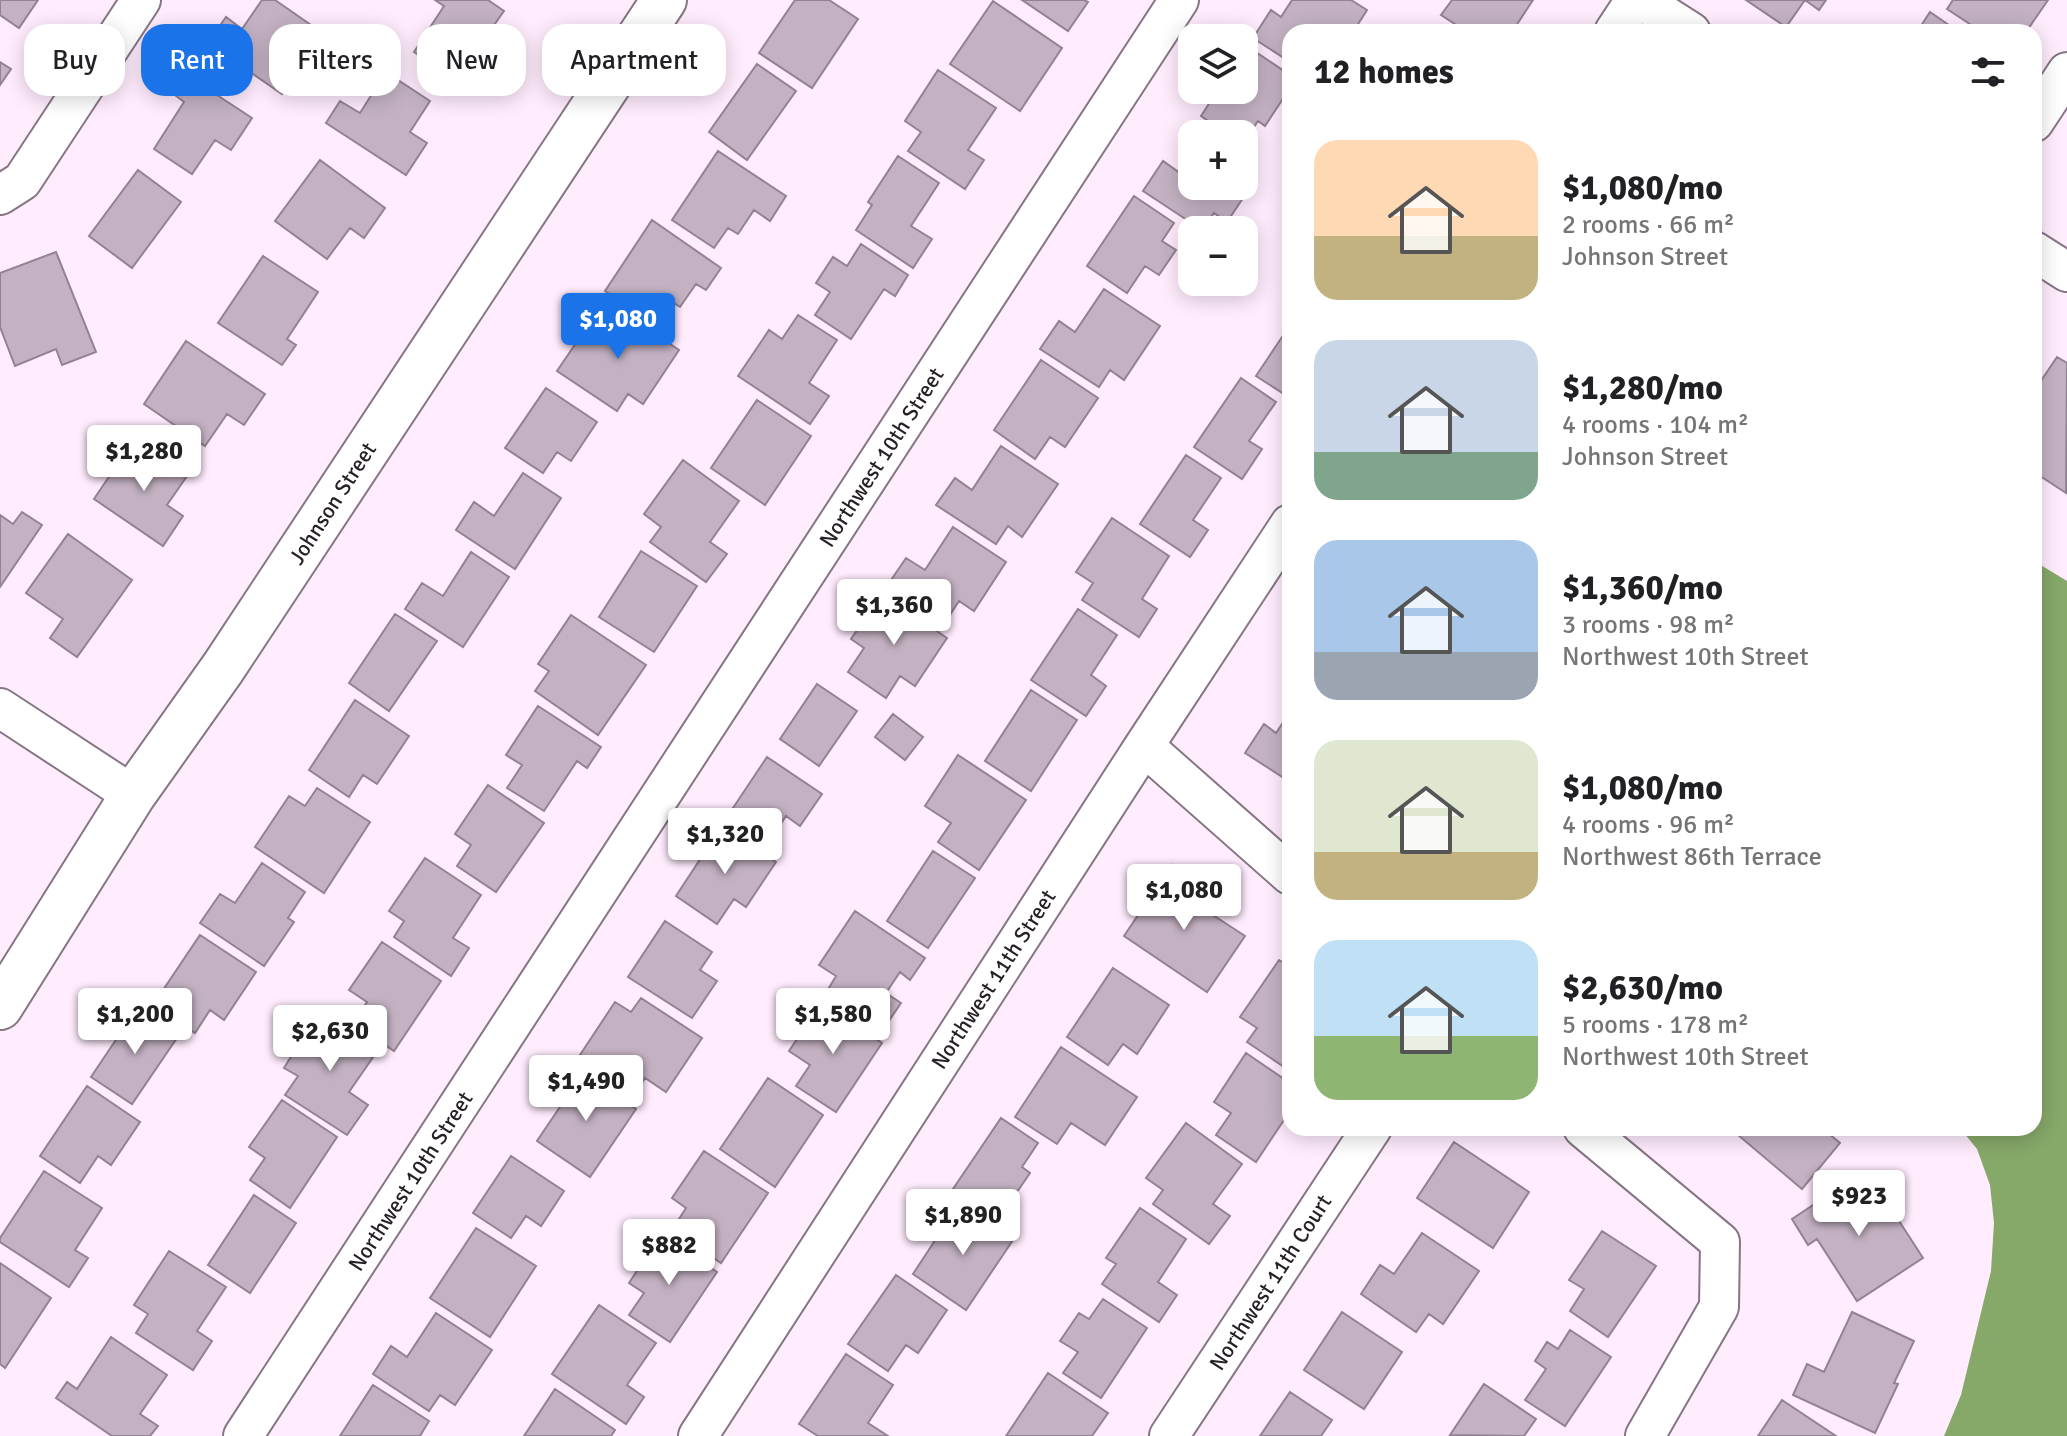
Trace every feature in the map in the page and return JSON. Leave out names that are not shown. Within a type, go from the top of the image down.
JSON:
[{"type":"street","points":[[0,195],[22,181],[141,0]]},
{"type":"street","name":"Johnson Street","points":[[0,1007],[133,795],[223,668],[664,0]]},
{"type":"street","name":"Northwest 10th Street","points":[[243,1436],[1179,0]]},
{"type":"street","points":[[1620,24],[1638,0],[1678,24]]},
{"type":"street","points":[[2042,110],[2067,72]]},
{"type":"street","points":[[2042,256],[2067,272]]},
{"type":"street","name":"Northwest 11th Street","points":[[698,1436],[1282,536]]},
{"type":"street","points":[[0,708],[133,795]]},
{"type":"street","points":[[1144,746],[1282,868]]},
{"type":"street","name":"Northwest 11th Court","points":[[1169,1436],[1367,1136]]},
{"type":"street","points":[[1593,1136],[1720,1242],[1719,1307],[1645,1436]]},
{"type":"shaded area","points":[[2042,566],[2067,581],[2067,1436],[1944,1436],[1961,1395],[1991,1271],[1994,1223],[1990,1185],[1977,1149],[1966,1136],[2042,1136]]},
{"type":"building","points":[[0,0],[38,0],[19,28],[0,15]]},
{"type":"building","points":[[262,0],[275,0],[310,24],[269,24],[269,85],[253,74],[253,24],[245,24]]},
{"type":"building","points":[[435,0],[488,0],[504,11],[495,24],[432,24],[444,6]]},
{"type":"building","points":[[795,0],[829,0],[858,19],[812,88],[759,53]]},
{"type":"building","points":[[1022,0],[1084,0],[1088,2],[1068,31]]},
{"type":"building","points":[[1292,0],[1351,0],[1367,10],[1358,24],[1282,24],[1282,57],[1258,41],[1258,30],[1271,10],[1281,17]]},
{"type":"building","points":[[1452,0],[1533,0],[1517,24],[1455,24],[1441,15]]},
{"type":"building","points":[[1746,0],[1805,0],[1788,24],[1782,24]]},
{"type":"building","points":[[1805,0],[1826,0],[1819,10]]},
{"type":"building","points":[[1953,0],[2048,0],[2032,24],[1970,24],[1947,9]]},
{"type":"building","points":[[993,1],[1062,48],[1020,111],[950,64]]},
{"type":"building","points":[[1930,12],[1947,24],[1922,24]]},
{"type":"building","points":[[226,17],[235,24],[221,24]]},
{"type":"building","points":[[1258,53],[1282,70],[1282,100],[1265,126],[1258,120],[1207,120],[1201,116],[1209,104],[1258,104]]},
{"type":"building","points":[[0,62],[11,69],[0,85]]},
{"type":"building","points":[[757,64],[796,91],[747,160],[709,132]]},
{"type":"building","points":[[938,70],[996,108],[968,150],[984,160],[965,189],[908,151],[921,132],[905,121]]},
{"type":"building","points":[[401,82],[417,92],[417,96],[430,101],[410,132],[427,143],[406,175],[326,123],[340,101],[360,113],[371,96],[401,96]]},
{"type":"building","points":[[176,96],[218,96],[252,118],[231,150],[215,140],[192,174],[154,149],[184,102]]},
{"type":"building","points":[[718,151],[786,196],[770,221],[754,210],[738,234],[728,228],[714,248],[672,220]]},
{"type":"building","points":[[898,156],[939,183],[911,226],[932,239],[913,268],[856,230],[872,205],[868,202]]},
{"type":"building","points":[[320,160],[385,208],[364,238],[350,228],[327,259],[275,221]]},
{"type":"building","points":[[1163,161],[1178,172],[1178,200],[1242,200],[1231,216],[1214,213],[1212,216],[1181,216],[1143,191]]},
{"type":"building","points":[[138,170],[181,202],[132,268],[89,236]]},
{"type":"building","points":[[1134,196],[1174,223],[1162,241],[1176,250],[1159,275],[1145,266],[1127,293],[1087,266]]},
{"type":"building","points":[[652,220],[721,268],[706,290],[696,284],[680,307],[660,294],[645,317],[605,291]]},
{"type":"building","points":[[861,244],[908,275],[895,296],[884,289],[851,339],[815,315],[830,292],[816,283],[833,257],[847,266]]},
{"type":"building","points":[[56,252],[96,352],[62,365],[56,349],[15,366],[0,327],[0,273]]},
{"type":"building","points":[[263,256],[318,292],[287,339],[296,345],[282,365],[218,323]]},
{"type":"building","points":[[1104,289],[1160,326],[1124,380],[1110,370],[1099,387],[1040,349],[1059,321],[1075,332]]},
{"type":"building","points":[[621,311],[679,350],[643,404],[628,394],[617,411],[557,371],[593,318],[609,328]]},
{"type":"building","points":[[798,315],[837,340],[809,383],[829,396],[810,424],[738,376],[769,330],[782,339]]},
{"type":"building","points":[[1282,337],[1282,393],[1256,376]]},
{"type":"building","points":[[186,341],[265,394],[244,425],[227,414],[205,446],[144,404]]},
{"type":"building","points":[[2057,357],[2067,363],[2066,493],[2042,477],[2042,379]]},
{"type":"building","points":[[1041,360],[1098,398],[1065,447],[1050,437],[1035,459],[994,430]]},
{"type":"building","points":[[1241,378],[1276,402],[1249,441],[1262,449],[1242,479],[1194,447]]},
{"type":"building","points":[[546,388],[597,422],[571,461],[557,452],[543,473],[505,448]]},
{"type":"building","points":[[757,400],[811,436],[765,505],[711,468]]},
{"type":"building","points":[[133,441],[187,476],[167,505],[183,516],[163,546],[94,499]]},
{"type":"building","points":[[1001,446],[1058,484],[1022,537],[1008,526],[996,544],[936,505],[955,478],[972,490]]},
{"type":"building","points":[[1186,455],[1221,478],[1193,520],[1208,530],[1190,557],[1140,524]]},
{"type":"building","points":[[683,460],[739,501],[710,542],[727,554],[706,582],[650,542],[661,527],[644,514]]},
{"type":"building","points":[[523,473],[561,498],[515,569],[456,530],[474,502],[494,516]]},
{"type":"building","points":[[22,512],[42,525],[0,587],[0,515],[13,524]]},
{"type":"building","points":[[1112,518],[1169,556],[1142,599],[1157,609],[1139,637],[1082,600],[1093,583],[1076,572]]},
{"type":"building","points":[[953,527],[1006,562],[974,611],[959,601],[944,624],[887,586],[906,558],[925,570]]},
{"type":"building","points":[[68,534],[132,580],[77,657],[50,638],[63,619],[26,593]]},
{"type":"building","points":[[641,551],[697,586],[654,652],[599,617]]},
{"type":"building","points":[[471,552],[509,577],[463,647],[405,609],[422,583],[443,596]]},
{"type":"building","points":[[882,594],[947,638],[915,686],[900,676],[886,698],[848,672],[864,648],[851,639]]},
{"type":"building","points":[[1078,609],[1117,635],[1091,675],[1106,686],[1086,716],[1031,680]]},
{"type":"building","points":[[395,614],[437,641],[389,711],[349,683]]},
{"type":"building","points":[[571,615],[646,665],[598,735],[535,691],[549,671],[538,664]]},
{"type":"building","points":[[817,684],[857,711],[819,766],[780,739]]},
{"type":"building","points":[[1031,690],[1077,720],[1031,791],[985,761]]},
{"type":"building","points":[[355,700],[409,736],[377,784],[363,775],[349,797],[309,770]]},
{"type":"building","points":[[538,706],[601,747],[587,768],[577,761],[544,811],[507,788],[522,765],[506,755]]},
{"type":"building","points":[[893,714],[923,737],[905,760],[875,737]]},
{"type":"building","points":[[1264,724],[1276,733],[1282,724],[1282,777],[1245,753]]},
{"type":"building","points":[[958,755],[1026,800],[979,870],[938,842],[951,823],[925,806]]},
{"type":"building","points":[[767,757],[822,794],[800,826],[786,816],[767,844],[727,817]]},
{"type":"building","points":[[488,785],[544,823],[496,892],[457,866],[471,845],[455,834]]},
{"type":"building","points":[[317,788],[370,822],[324,893],[255,847],[289,796],[305,806]]},
{"type":"building","points":[[722,826],[776,862],[746,907],[734,899],[717,924],[676,896]]},
{"type":"building","points":[[933,851],[975,878],[928,948],[887,921]]},
{"type":"building","points":[[425,858],[481,895],[453,938],[469,948],[451,976],[394,937],[404,921],[389,911]]},
{"type":"building","points":[[262,863],[305,892],[288,918],[294,922],[264,966],[200,923],[220,894],[235,903]]},
{"type":"building","points":[[1172,865],[1200,885],[1190,900],[1245,936],[1207,992],[1124,936]]},
{"type":"building","points":[[855,911],[925,958],[910,980],[900,972],[886,993],[901,1003],[882,1031],[826,993],[836,976],[819,965]]},
{"type":"building","points":[[665,921],[712,952],[700,970],[717,981],[692,1018],[628,977]]},
{"type":"building","points":[[200,935],[256,972],[224,1020],[210,1010],[195,1033],[153,1005]]},
{"type":"building","points":[[382,942],[441,981],[394,1051],[353,1023],[367,1002],[349,990]]},
{"type":"building","points":[[1279,960],[1282,962],[1282,1066],[1247,1042],[1257,1028],[1240,1017]]},
{"type":"building","points":[[1113,968],[1169,1005],[1137,1054],[1123,1044],[1108,1065],[1067,1037]]},
{"type":"building","points":[[641,998],[702,1038],[666,1092],[645,1078],[634,1095],[578,1058],[615,1002],[631,1012]]},
{"type":"building","points":[[822,1002],[882,1043],[836,1112],[796,1086],[810,1065],[789,1051]]},
{"type":"building","points":[[138,1007],[179,1035],[132,1104],[91,1077]]},
{"type":"building","points":[[319,1012],[378,1050],[349,1092],[368,1105],[347,1135],[285,1095],[298,1076],[284,1068]]},
{"type":"building","points":[[1061,1047],[1137,1097],[1105,1145],[1071,1123],[1057,1144],[1015,1117]]},
{"type":"building","points":[[1246,1053],[1282,1078],[1282,1123],[1256,1162],[1216,1135],[1231,1113],[1214,1102]]},
{"type":"building","points":[[574,1067],[636,1109],[590,1177],[537,1141],[570,1092],[561,1086]]},
{"type":"building","points":[[768,1078],[823,1115],[775,1187],[720,1149]]},
{"type":"building","points":[[87,1086],[140,1122],[111,1165],[98,1156],[80,1183],[40,1156]]},
{"type":"building","points":[[282,1100],[337,1137],[290,1208],[250,1180],[265,1158],[249,1147]]},
{"type":"building","points":[[1001,1118],[1038,1143],[1022,1167],[1030,1173],[998,1220],[953,1189]]},
{"type":"building","points":[[1186,1123],[1242,1164],[1213,1204],[1230,1216],[1209,1244],[1153,1204],[1163,1190],[1146,1178]]},
{"type":"building","points":[[1739,1136],[1832,1136],[1840,1143],[1802,1189]]},
{"type":"building","points":[[1454,1142],[1529,1192],[1493,1248],[1417,1198]]},
{"type":"building","points":[[704,1151],[768,1193],[721,1263],[672,1230],[686,1208],[672,1198]]},
{"type":"building","points":[[511,1156],[564,1191],[541,1226],[526,1216],[511,1238],[473,1213]]},
{"type":"building","points":[[44,1171],[102,1208],[75,1250],[88,1258],[69,1287],[0,1242]]},
{"type":"building","points":[[1851,1180],[1865,1203],[1881,1193],[1923,1258],[1857,1301],[1817,1239],[1808,1245],[1792,1219]]},
{"type":"building","points":[[254,1195],[296,1223],[250,1293],[208,1265]]},
{"type":"building","points":[[959,1204],[1013,1240],[966,1310],[913,1274]]},
{"type":"building","points":[[1140,1208],[1186,1239],[1158,1282],[1177,1295],[1159,1322],[1102,1284],[1116,1264],[1106,1258]]},
{"type":"building","points":[[476,1228],[536,1266],[490,1337],[430,1298]]},
{"type":"building","points":[[1602,1231],[1656,1266],[1608,1337],[1570,1311],[1584,1289],[1569,1280]]},
{"type":"building","points":[[1422,1233],[1479,1271],[1443,1324],[1429,1314],[1416,1332],[1361,1294],[1380,1265],[1394,1274]]},
{"type":"building","points":[[661,1234],[717,1272],[670,1342],[629,1315],[644,1293],[629,1283]]},
{"type":"building","points":[[169,1251],[226,1287],[197,1331],[212,1341],[193,1370],[136,1333],[148,1314],[134,1305]]},
{"type":"building","points":[[0,1263],[51,1298],[5,1368],[0,1364]]},
{"type":"building","points":[[896,1275],[947,1310],[918,1353],[906,1345],[888,1371],[848,1344]]},
{"type":"building","points":[[1103,1299],[1147,1328],[1101,1398],[1063,1373],[1078,1352],[1060,1341],[1079,1313],[1089,1319]]},
{"type":"building","points":[[599,1305],[656,1343],[627,1385],[644,1397],[626,1424],[552,1374]]},
{"type":"building","points":[[1342,1312],[1402,1352],[1364,1409],[1304,1370]]},
{"type":"building","points":[[1852,1312],[1914,1341],[1875,1433],[1793,1395],[1807,1364],[1824,1372]]},
{"type":"building","points":[[436,1313],[492,1350],[455,1405],[440,1395],[429,1411],[373,1374],[391,1346],[407,1357]]},
{"type":"building","points":[[1570,1330],[1611,1357],[1565,1426],[1525,1400],[1546,1369],[1535,1361],[1547,1342],[1558,1349]]},
{"type":"building","points":[[111,1337],[167,1375],[140,1414],[158,1426],[150,1436],[112,1436],[56,1398],[67,1382],[77,1389]]},
{"type":"building","points":[[846,1354],[893,1385],[868,1423],[888,1436],[818,1436],[799,1424]]},
{"type":"building","points":[[1048,1373],[1108,1413],[1092,1436],[1006,1436]]},
{"type":"building","points":[[1484,1384],[1536,1419],[1524,1436],[1450,1435]]},
{"type":"building","points":[[373,1385],[429,1421],[420,1436],[340,1436]]},
{"type":"building","points":[[555,1389],[615,1430],[611,1436],[524,1436]]},
{"type":"building","points":[[1290,1392],[1332,1420],[1321,1436],[1260,1436]]},
{"type":"building","points":[[1782,1400],[1836,1436],[1758,1436]]}]
